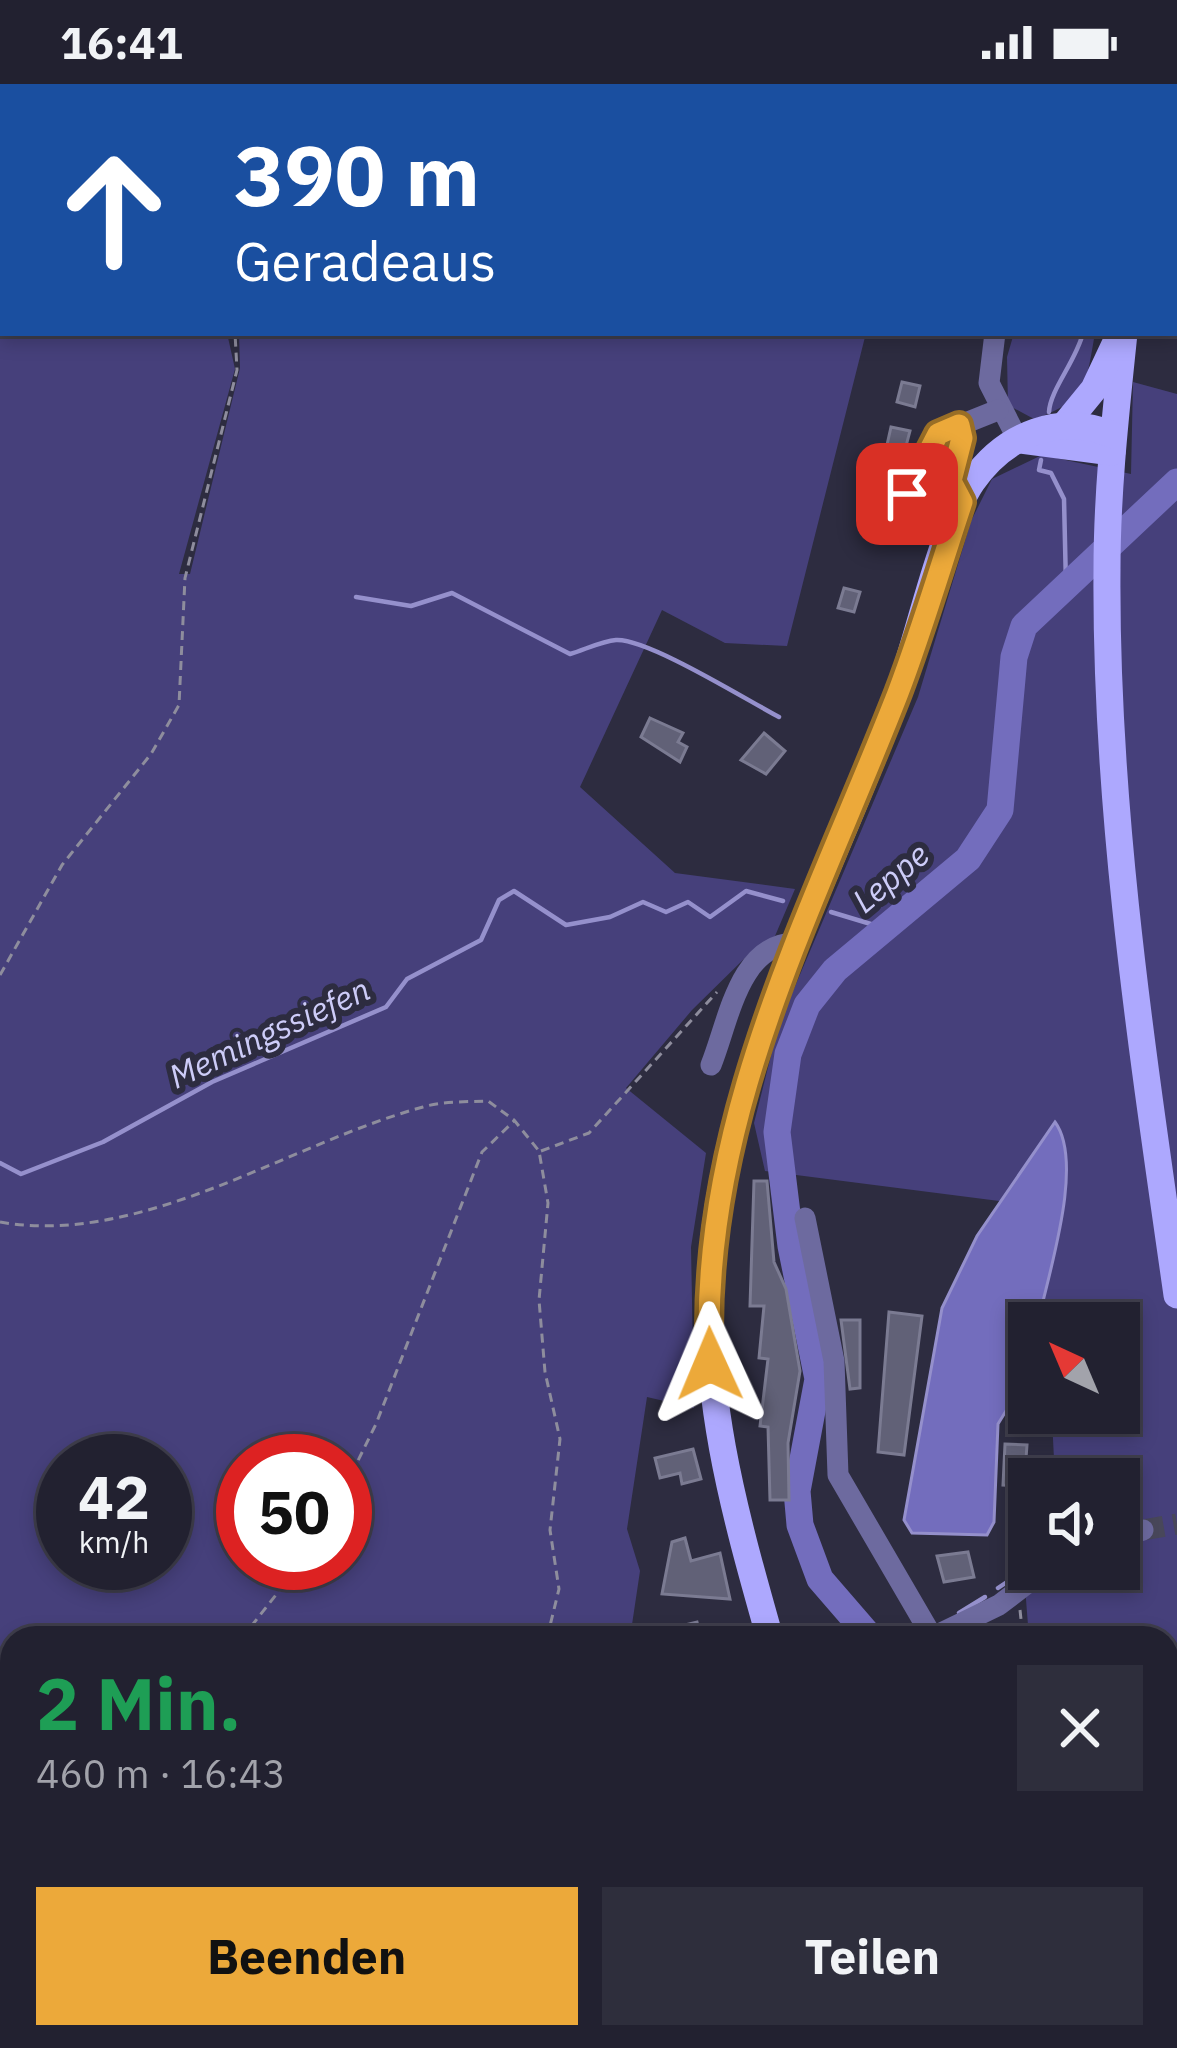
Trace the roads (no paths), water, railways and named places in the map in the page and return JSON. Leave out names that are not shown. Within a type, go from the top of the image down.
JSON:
[{"type":"main road","points":[[767,1626],[731,1501],[712,1397],[709,1312],[718,1210],[736,1118],[763,1022],[899,690],[962,502],[986,465],[1018,440],[1066,422],[1094,389],[1120,336]]},
{"type":"main road","points":[[1122,336],[1107,567],[1115,762],[1177,1295]]},
{"type":"main road","points":[[1066,422],[1113,444]]},
{"type":"main road","points":[[1018,440],[1113,444]]},
{"type":"street","points":[[995,336],[989,383],[998,410],[1018,440]]},
{"type":"street","points":[[900,514],[938,434],[998,410]]},
{"type":"street","points":[[959,425],[962,438],[951,481],[962,502]]},
{"type":"street","points":[[711,1065],[753,958],[775,944],[794,943]]},
{"type":"street","points":[[805,1218],[834,1361],[838,1475],[925,1626]]},
{"type":"street","points":[[954,1626],[1018,1590]]},
{"type":"waterway","points":[[1049,412],[1082,336]]},
{"type":"waterway","points":[[1041,460],[1039,470],[1051,473],[1064,499],[1066,586]]},
{"type":"waterway","name":"Leppe","points":[[861,1626],[820,1579],[800,1525],[797,1491],[818,1379],[791,1246],[777,1132],[788,1054],[807,1005],[835,970],[968,859],[1000,810],[1014,657],[1024,626],[1177,482]]},
{"type":"waterway","points":[[356,597],[411,606],[452,593],[570,654],[616,640],[631,642],[779,717]]},
{"type":"waterway","name":"Memingssiefen","points":[[0,1163],[21,1174],[103,1142],[212,1082],[386,1007],[407,979],[481,940],[499,900],[514,891],[566,925],[610,917],[643,902],[666,912],[688,902],[710,917],[746,891],[783,901]]},
{"type":"waterway","name":"Memingssiefen","points":[[831,912],[884,928]]},
{"type":"waterway","points":[[998,1588],[1008,1581]]},
{"type":"waterway","points":[[959,1613],[985,1597]]},
{"type":"tunnel","points":[[1143,1530],[1177,1524]]}]
